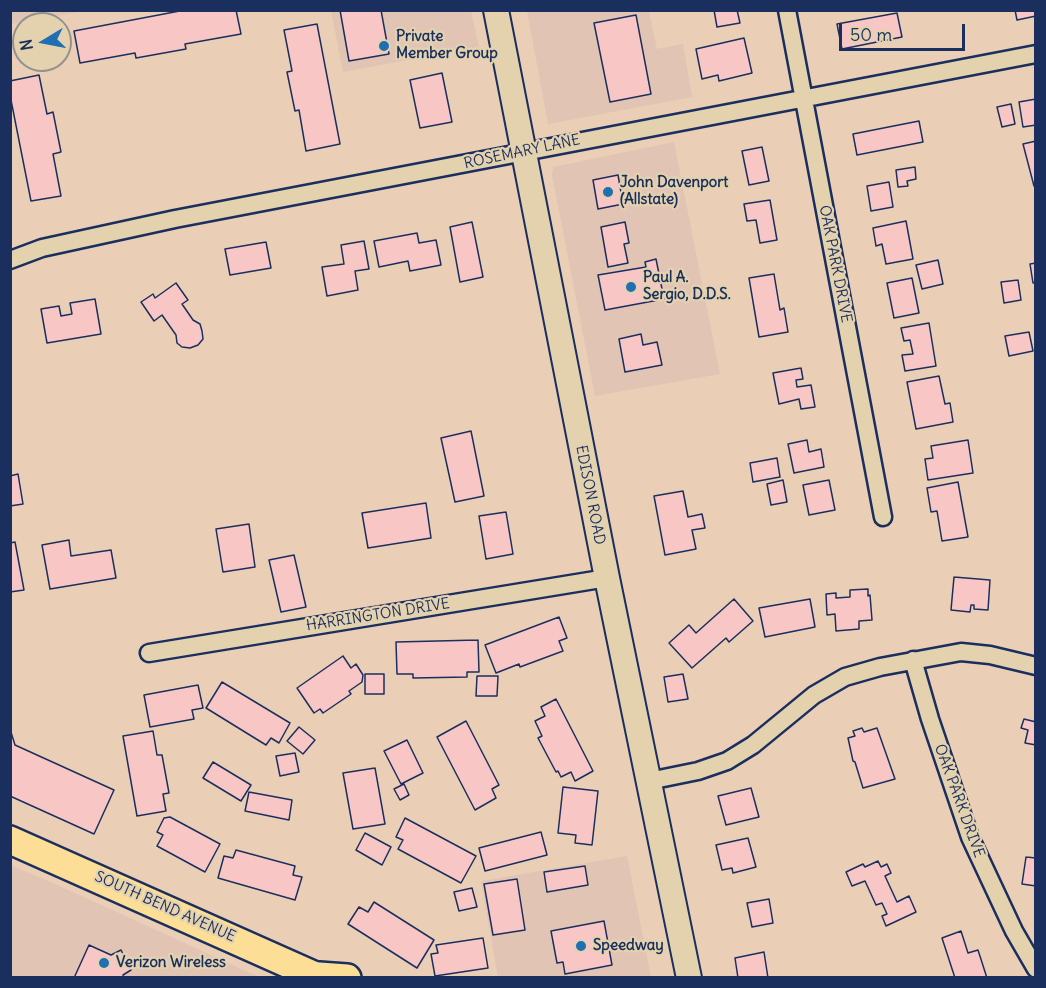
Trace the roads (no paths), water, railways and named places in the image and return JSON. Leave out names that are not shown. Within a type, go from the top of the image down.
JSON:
[{"type":"main road","name":"EDISON ROAD","points":[[496,10],[607,578],[690,978]]},
{"type":"main road","name":"SOUTH BEND AVENUE","points":[[10,840],[313,976],[347,978]]},
{"type":"street","name":"OAK PARK DRIVE","points":[[787,10],[883,516]]},
{"type":"street","name":"ROSEMARY LANE","points":[[10,260],[42,248],[106,233],[1035,54]]},
{"type":"street","name":"HARRINGTON DRIVE","points":[[149,653],[607,578]]},
{"type":"street","points":[[649,781],[698,771],[727,761],[753,745],[814,695],[845,677],[880,667],[961,652],[990,655],[1035,666]]},
{"type":"street","name":"OAK PARK DRIVE","points":[[913,660],[930,719],[970,837],[1014,931],[1035,969]]},
{"type":"place","name":"Private Member Group","points":[[384,46]]},
{"type":"place","name":"John Davenport (Allstate)","points":[[608,192]]},
{"type":"place","name":"Paul A. Sergio, D.D.S.","points":[[631,287]]},
{"type":"place","name":"Speedway","points":[[581,946]]},
{"type":"place","name":"Verizon Wireless","points":[[104,963]]}]
